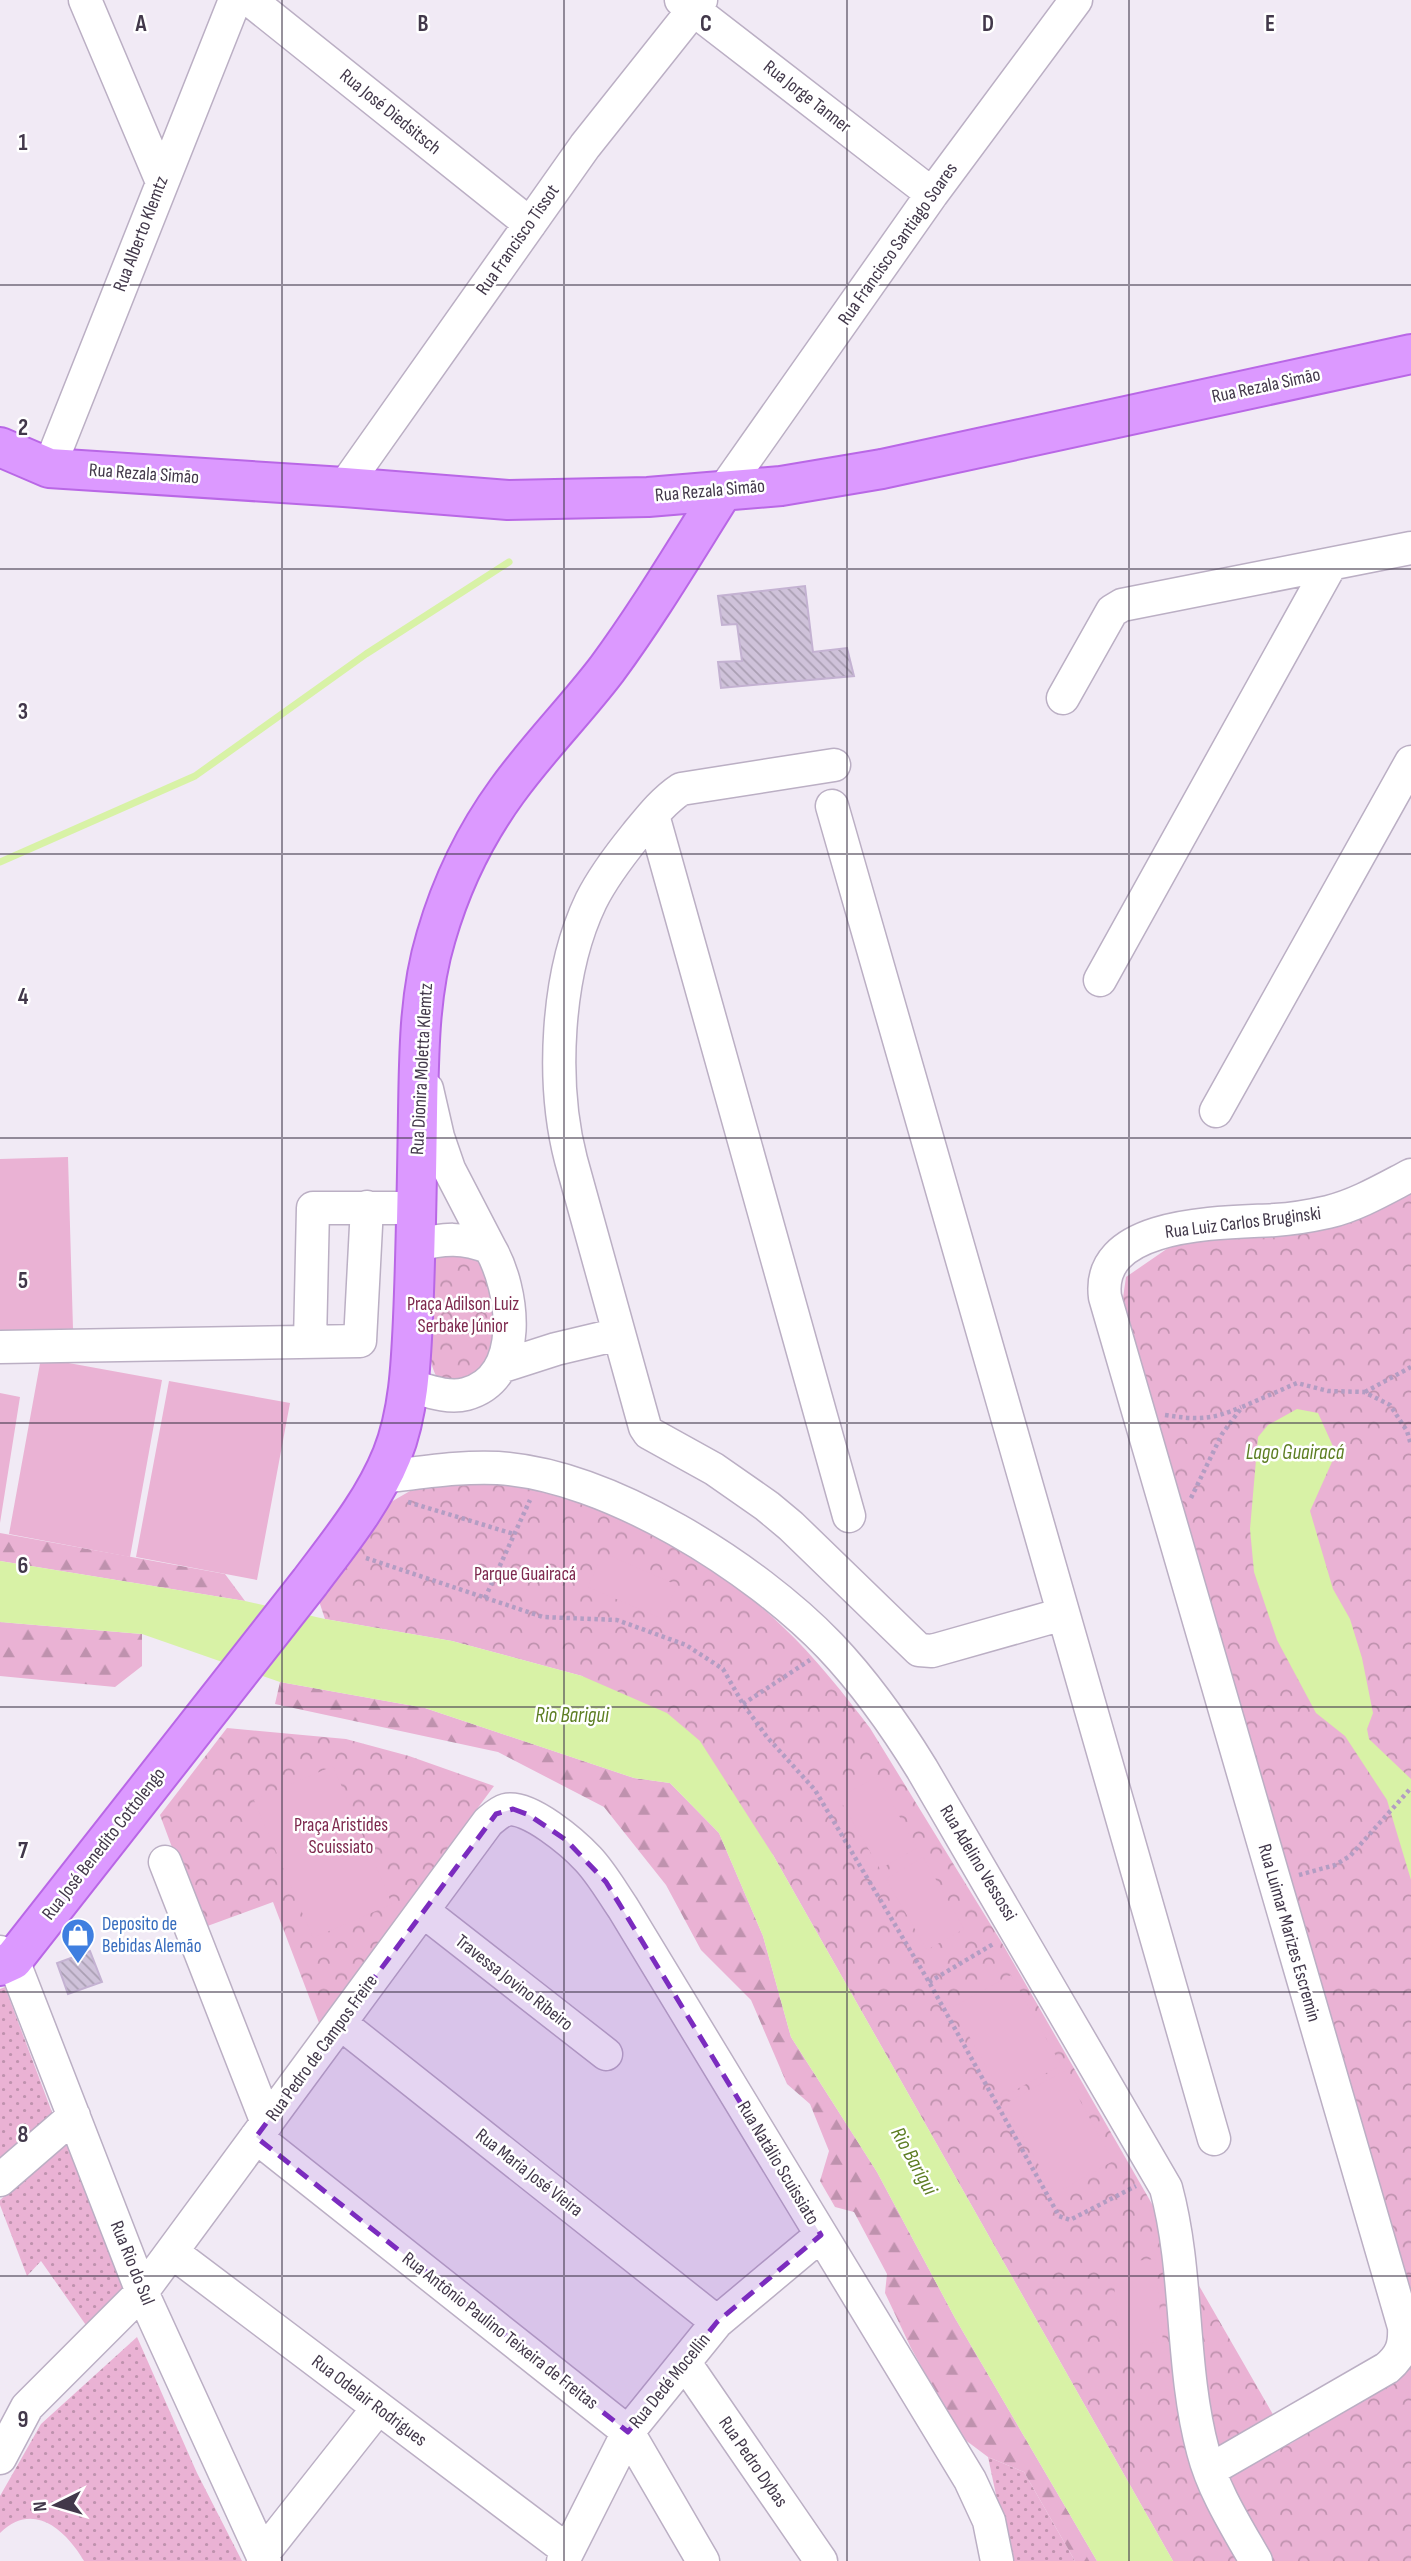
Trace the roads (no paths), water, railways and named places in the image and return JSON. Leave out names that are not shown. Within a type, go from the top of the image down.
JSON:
[{"type":"main road","name":"Rua Rezala Simão","points":[[0,447],[49,468],[508,500],[573,500],[723,491],[781,486],[882,469],[1411,354]]},
{"type":"main road","name":"Rua Dionira Moletta Klemtz","points":[[310,1582],[377,1485],[399,1434],[407,1385],[416,1246],[419,1057],[427,976],[435,940],[463,864],[507,792],[630,637],[723,491]]},
{"type":"main road","name":"Rua José Benedito Cottolengo","points":[[4,1959],[204,1718],[310,1582]]},
{"type":"street","points":[[85,0],[162,182]]},
{"type":"street","name":"Rua Alberto Klemtz","points":[[49,468],[235,0]]},
{"type":"street","name":"Rua José Diedsitsch","points":[[250,0],[530,223]]},
{"type":"street","name":"Rua Francisco Santiago Soares","points":[[723,491],[932,194],[1076,0]]},
{"type":"street","name":"Rua Francisco Tissot","points":[[344,487],[585,146],[692,3]]},
{"type":"street","name":"Rua Jorge Tanner","points":[[692,3],[932,194]]},
{"type":"street","points":[[1063,698],[1116,607],[1411,548]]},
{"type":"street","points":[[1100,979],[1331,564]]},
{"type":"street","points":[[1216,1111],[1411,762]]},
{"type":"street","points":[[834,765],[681,789],[653,815],[603,879],[580,928],[570,965],[561,1042],[561,1088],[566,1140],[645,1427],[649,1433],[714,1469],[767,1506],[919,1650],[932,1651],[1063,1614]]},
{"type":"street","points":[[832,806],[1214,2139]]},
{"type":"street","points":[[653,815],[849,1516]]},
{"type":"street","points":[[407,1385],[454,1396],[481,1388],[494,1378],[503,1366],[508,1342],[505,1281],[491,1248],[449,1169],[438,1137],[419,1057]]},
{"type":"street","name":"Rua Luiz Carlos Bruginski","points":[[1105,1297],[1105,1276],[1110,1266],[1127,1249],[1150,1236],[1197,1225],[1278,1220],[1330,1211],[1354,1204],[1411,1175]]},
{"type":"street","points":[[0,1346],[360,1341],[367,1207]]},
{"type":"street","points":[[310,1342],[313,1208],[416,1208]]},
{"type":"street","points":[[416,1246],[454,1238],[491,1248]]},
{"type":"street","name":"Rua Luimar Marizes Escremin","points":[[1105,1297],[1400,2314],[1405,2339],[1403,2350],[1387,2368],[1210,2470]]},
{"type":"street","points":[[503,1366],[556,1349],[619,1334]]},
{"type":"street","name":"Rua Adelino Vessossi","points":[[377,1485],[478,1468],[499,1468],[570,1483],[629,1507],[703,1547],[779,1599],[831,1647],[855,1674],[903,1738],[1166,2188],[1174,2224],[1195,2410],[1203,2453],[1235,2524],[1256,2561]]},
{"type":"street","name":"Rua Pedro de Campos Freire","points":[[27,2407],[142,2292],[488,1822],[496,1814],[506,1810]]},
{"type":"street","name":"Rua Natálio Scuissiato","points":[[506,1810],[521,1811],[566,1840],[588,1859],[606,1882],[970,2480],[989,2521],[997,2561]]},
{"type":"street","points":[[165,1862],[261,2130]]},
{"type":"street","name":"Travessa Jovino Ribeiro","points":[[423,1911],[606,2054]]},
{"type":"street","name":"Rua Rio do Sul","points":[[4,1959],[74,2116],[142,2292],[264,2558]]},
{"type":"street","name":"Rua Maria José Vieira","points":[[340,2023],[717,2322]]},
{"type":"street","points":[[0,2180],[74,2116]]},
{"type":"street","name":"Rua Antônio Paulino Teixeira de Freitas","points":[[261,2130],[628,2432],[693,2555]]},
{"type":"street","name":"Rua Dedé Mocellin","points":[[565,2555],[628,2432],[717,2322],[821,2235]]},
{"type":"street","name":"Rua Odelair Rodrigues","points":[[172,2252],[378,2408],[565,2555]]},
{"type":"street","name":"Rua Pedro Dybas","points":[[685,2363],[821,2561]]},
{"type":"street","points":[[0,2431],[27,2407]]},
{"type":"street","points":[[0,2458],[27,2407]]},
{"type":"street","points":[[264,2558],[378,2408]]},
{"type":"water","name":"Lago Guairacá","points":[[1297,1409],[1318,1413],[1336,1453],[1310,1511],[1333,1589],[1350,1619],[1362,1658],[1373,1713],[1367,1729],[1369,1739],[1411,1779],[1411,1880],[1387,1800],[1345,1736],[1316,1713],[1277,1640],[1254,1572],[1250,1529],[1258,1437],[1268,1425]]},
{"type":"water","name":"Rio Barigui","points":[[0,1561],[245,1601],[325,1619],[452,1641],[582,1676],[667,1713],[700,1741],[773,1855],[1173,2561],[1097,2561],[955,2318],[877,2172],[791,2037],[763,1936],[719,1833],[670,1783],[634,1778],[425,1708],[280,1682],[142,1634],[0,1622]]},
{"type":"waterway","points":[[0,862],[195,776],[366,654],[509,562]]},
{"type":"place","name":"Deposito de Bebidas Alemão","points":[[78,1965]]},
{"type":"park label","name":"Praça Adilson Luiz Serbake Júnior","points":[[463,1315]]},
{"type":"park label","name":"Parque Guairacá","points":[[525,1574]]},
{"type":"park label","name":"Praça Aristides Scuissiato","points":[[341,1836]]}]
